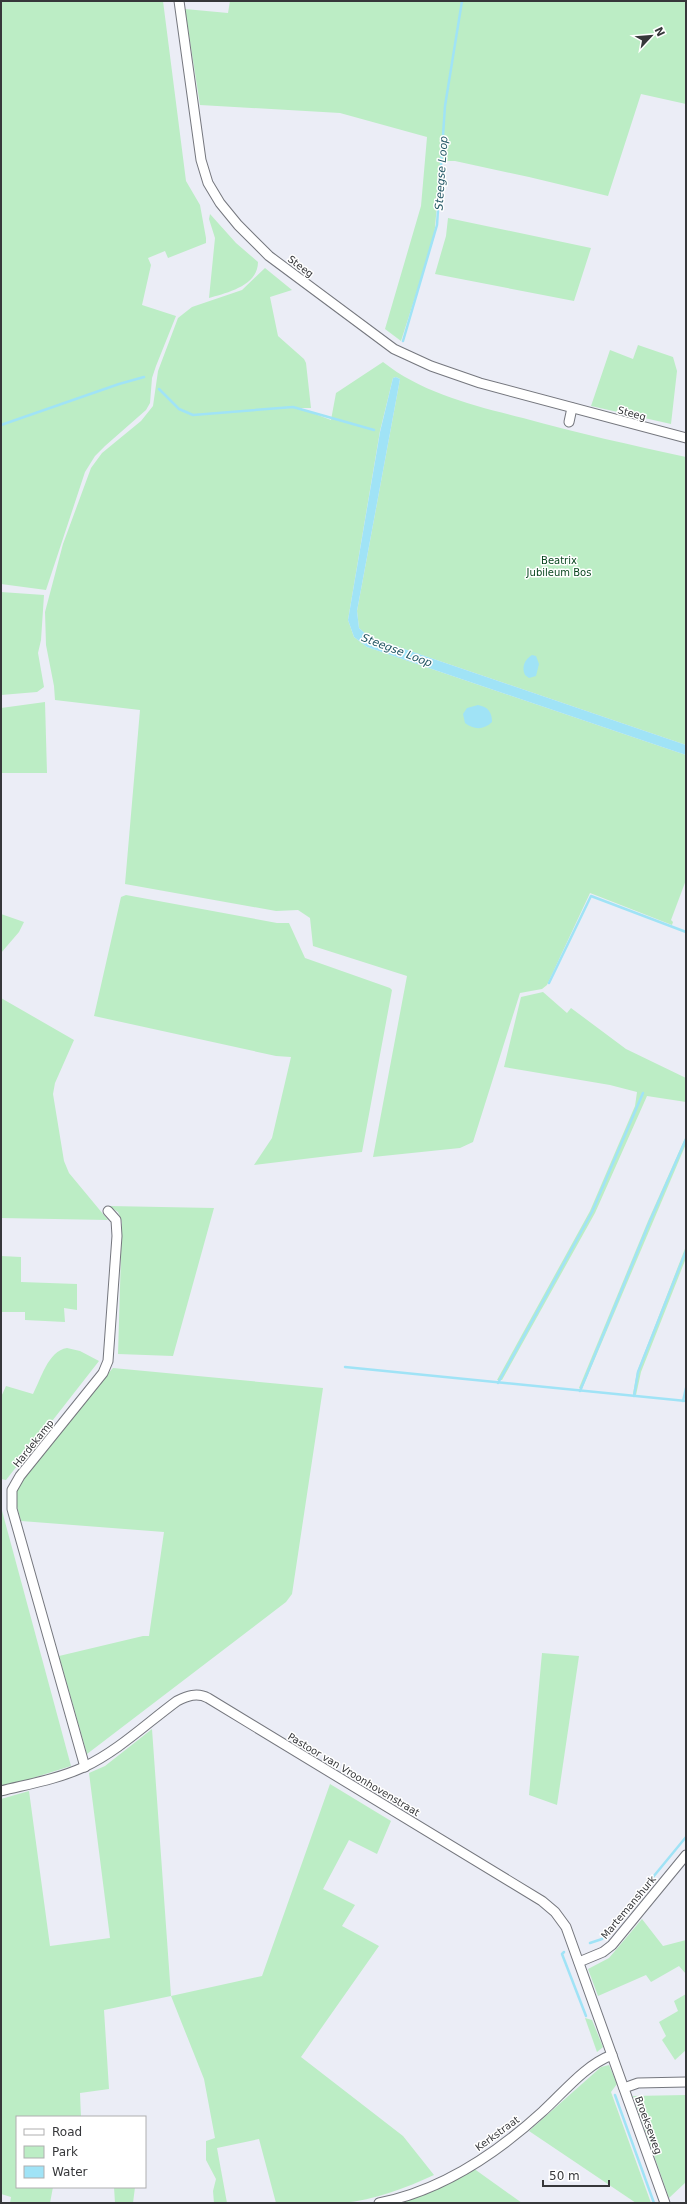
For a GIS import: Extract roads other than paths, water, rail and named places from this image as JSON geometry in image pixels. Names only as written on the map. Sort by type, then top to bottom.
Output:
[{"type":"street","name":"Steeg","points":[[179,1],[200,154],[206,178],[214,194],[227,211],[269,256],[394,349],[431,366],[480,383],[686,438]]},
{"type":"street","points":[[264,264],[269,256]]},
{"type":"street","points":[[569,422],[572,408]]},
{"type":"street","name":"Hardekamp","points":[[85,1767],[12,1509],[11,1497],[20,1476],[103,1373],[108,1361],[117,1236],[116,1220],[108,1211]]},
{"type":"street","name":"Pastoor van Vroonhovenstraat","points":[[1,1791],[68,1774],[85,1767],[105,1756],[177,1700],[189,1696],[204,1696],[547,1905],[563,1921],[612,2055]]},
{"type":"street","name":"Martemanshurk","points":[[579,1962],[603,1952],[612,1945],[686,1855]]},
{"type":"street","name":"Broekseweg","points":[[612,2055],[666,2203]]},
{"type":"street","name":"Kerkstraat","points":[[379,2203],[395,2201],[444,2180],[500,2146],[528,2125],[594,2065],[612,2055]]},
{"type":"street","points":[[624,2088],[638,2083],[686,2082]]},
{"type":"water","points":[[396,377],[400,379],[357,611],[359,628],[369,637],[686,745],[686,755],[367,647],[354,637],[348,620],[380,432],[393,378]]},
{"type":"water","points":[[532,655],[536,656],[539,664],[536,676],[529,678],[525,675],[523,669],[527,659]]},
{"type":"water","points":[[478,705],[489,710],[491,715],[492,722],[486,727],[475,728],[465,723],[463,714],[467,708]]},
{"type":"waterway","name":"Steegse Loop","points":[[403,341],[437,225],[445,106],[462,1]]},
{"type":"waterway","points":[[1,425],[119,384],[144,377]]},
{"type":"waterway","points":[[159,389],[179,409],[193,415],[293,407],[374,430]]},
{"type":"waterway","points":[[549,983],[591,896],[686,932]]},
{"type":"waterway","points":[[498,1383],[592,1212],[643,1093]]},
{"type":"waterway","points":[[580,1391],[650,1221],[686,1139]]},
{"type":"waterway","points":[[634,1396],[638,1372],[686,1251]]},
{"type":"waterway","points":[[345,1367],[686,1401]]},
{"type":"waterway","points":[[683,1401],[686,1388]]},
{"type":"waterway","points":[[590,1943],[602,1939],[686,1837]]},
{"type":"waterway","points":[[564,1952],[562,1954],[586,2016]]},
{"type":"waterway","points":[[615,2095],[654,2203]]},
{"type":"park label","name":"Beatrix Jubileum Bos","points":[[559,566]]}]
